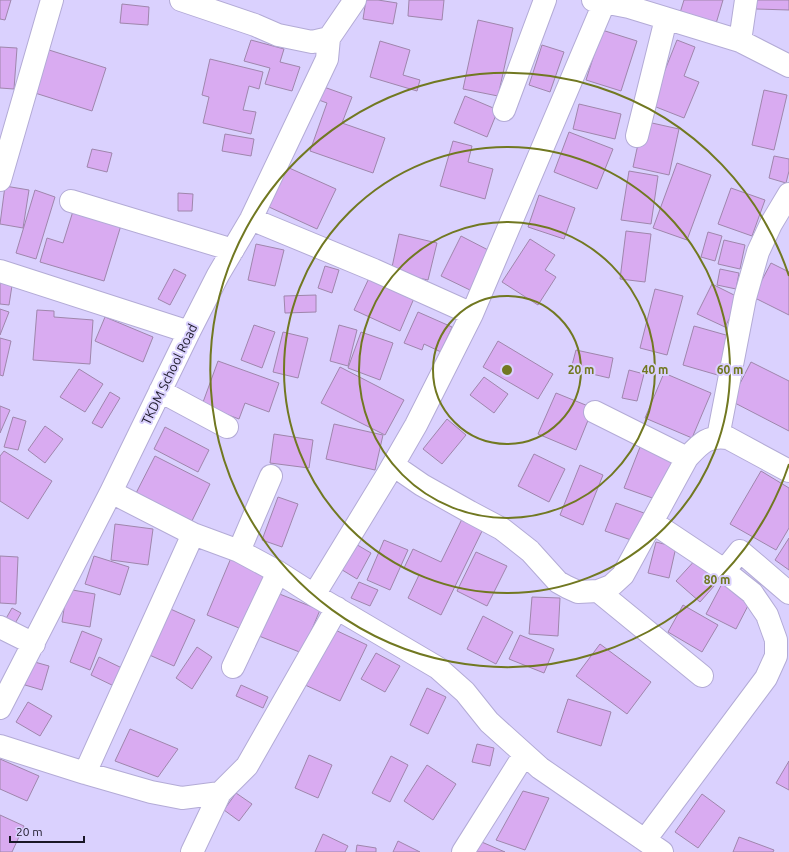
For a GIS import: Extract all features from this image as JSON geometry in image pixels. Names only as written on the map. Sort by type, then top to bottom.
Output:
[{"type":"street","points":[[0,180],[52,0]]},
{"type":"street","points":[[180,0],[256,25],[278,35],[312,42],[329,38],[355,0]]},
{"type":"street","points":[[504,110],[546,0]]},
{"type":"street","points":[[740,41],[746,0]]},
{"type":"street","points":[[314,595],[416,425],[472,314],[599,1],[629,6],[666,19],[740,41],[789,66]]},
{"type":"street","points":[[637,136],[666,19]]},
{"type":"street","name":"TKDM School Road","points":[[0,708],[111,492],[189,332],[251,219],[327,60],[329,38]]},
{"type":"street","points":[[718,437],[745,298],[758,252],[771,224],[789,194]]},
{"type":"street","points":[[71,201],[233,250]]},
{"type":"street","points":[[251,219],[374,270],[472,314]]},
{"type":"street","points":[[0,271],[189,332]]},
{"type":"street","points":[[160,391],[227,427]]},
{"type":"street","points":[[595,412],[687,458]]},
{"type":"street","points":[[393,465],[422,485],[502,529],[530,551],[558,582],[578,592],[598,591],[611,586],[623,575],[687,458],[708,439],[718,437],[728,438],[789,471]]},
{"type":"street","points":[[239,551],[271,476]]},
{"type":"street","points":[[111,492],[193,534],[239,551],[278,572],[314,595],[438,668],[465,692],[489,722],[524,755],[540,768],[654,846],[766,678],[776,656],[776,640],[766,615],[752,593],[724,571],[652,522]]},
{"type":"street","points":[[85,773],[193,534]]},
{"type":"street","points":[[724,571],[740,551],[789,593]]},
{"type":"street","points":[[234,667],[278,572]]},
{"type":"street","points":[[598,591],[702,676]]},
{"type":"street","points":[[192,852],[220,793],[247,766],[337,608]]},
{"type":"street","points":[[0,627],[34,644]]},
{"type":"street","points":[[0,746],[151,792],[182,798],[220,793]]},
{"type":"street","points":[[463,852],[524,755]]},
{"type":"building","points":[[0,0],[11,0],[5,20],[0,19]]},
{"type":"building","points":[[366,0],[397,3],[393,24],[363,19]]},
{"type":"building","points":[[409,0],[444,0],[442,20],[408,16]]},
{"type":"building","points":[[684,0],[723,0],[715,27],[679,16]]},
{"type":"building","points":[[756,0],[789,0],[789,10],[756,9]]},
{"type":"building","points":[[122,4],[149,7],[148,25],[120,23]]},
{"type":"building","points":[[478,20],[513,28],[498,96],[463,89]]},
{"type":"building","points":[[602,30],[637,41],[621,91],[586,80]]},
{"type":"building","points":[[251,40],[284,49],[280,62],[300,67],[292,91],[265,84],[270,68],[244,61]]},
{"type":"building","points":[[677,40],[695,47],[684,76],[699,82],[684,118],[651,105]]},
{"type":"building","points":[[380,41],[410,50],[403,75],[420,80],[417,91],[370,77]]},
{"type":"building","points":[[542,45],[564,52],[550,92],[529,85]]},
{"type":"building","points":[[0,47],[17,48],[14,89],[0,88]]},
{"type":"building","points":[[49,50],[106,68],[92,111],[35,93]]},
{"type":"building","points":[[210,59],[263,72],[259,89],[249,86],[243,110],[256,112],[251,134],[203,123],[209,97],[202,95]]},
{"type":"building","points":[[321,86],[352,97],[342,123],[385,138],[373,173],[310,151],[327,103],[316,99]]},
{"type":"building","points":[[764,90],[787,95],[774,150],[752,145]]},
{"type":"building","points":[[465,96],[498,110],[487,137],[454,123]]},
{"type":"building","points":[[579,104],[621,114],[615,139],[573,129]]},
{"type":"building","points":[[643,121],[679,129],[669,175],[633,167]]},
{"type":"building","points":[[569,132],[613,149],[597,189],[554,172]]},
{"type":"building","points":[[225,134],[254,139],[251,156],[222,151]]},
{"type":"building","points":[[453,141],[472,146],[468,162],[493,169],[485,199],[440,186]]},
{"type":"building","points":[[92,149],[112,153],[107,172],[87,167]]},
{"type":"building","points":[[774,156],[789,159],[789,171],[786,183],[769,178]]},
{"type":"building","points":[[677,163],[711,175],[687,240],[653,228]]},
{"type":"building","points":[[287,167],[336,189],[317,229],[269,207]]},
{"type":"building","points":[[629,171],[658,176],[651,224],[621,220]]},
{"type":"building","points":[[5,186],[29,190],[23,228],[0,224]]},
{"type":"building","points":[[731,188],[765,200],[752,236],[718,224]]},
{"type":"building","points":[[35,190],[55,197],[36,259],[16,253]]},
{"type":"building","points":[[178,193],[193,194],[192,211],[178,211]]},
{"type":"building","points":[[539,195],[575,208],[564,239],[528,227]]},
{"type":"building","points":[[74,208],[122,222],[104,281],[40,262],[47,238],[63,243]]},
{"type":"building","points":[[626,231],[651,234],[645,282],[620,279]]},
{"type":"building","points":[[708,232],[722,236],[715,261],[701,257]]},
{"type":"building","points":[[399,234],[437,243],[428,280],[391,272]]},
{"type":"building","points":[[461,236],[492,252],[472,291],[441,276]]},
{"type":"building","points":[[530,239],[555,255],[545,270],[556,277],[538,305],[502,282]]},
{"type":"building","points":[[724,240],[745,245],[740,269],[718,264]]},
{"type":"building","points":[[256,244],[284,250],[275,286],[248,280]]},
{"type":"building","points":[[771,263],[789,272],[789,315],[753,297]]},
{"type":"building","points":[[325,266],[339,270],[332,293],[318,288]]},
{"type":"building","points":[[174,269],[186,275],[170,305],[158,299]]},
{"type":"building","points":[[720,269],[739,273],[736,289],[717,285]]},
{"type":"building","points":[[370,276],[415,296],[400,331],[354,310]]},
{"type":"building","points":[[0,277],[13,279],[9,305],[0,304]]},
{"type":"building","points":[[712,284],[740,298],[725,327],[697,314]]},
{"type":"building","points":[[655,289],[683,296],[667,355],[640,348]]},
{"type":"building","points":[[316,295],[316,312],[285,313],[284,296]]},
{"type":"building","points":[[0,309],[9,312],[0,335]]},
{"type":"building","points":[[37,310],[54,311],[54,317],[93,320],[90,364],[33,360]]},
{"type":"building","points":[[418,312],[452,327],[441,352],[424,344],[422,350],[404,343]]},
{"type":"building","points":[[105,317],[153,337],[143,362],[95,341]]},
{"type":"building","points":[[254,325],[275,332],[262,368],[241,360]]},
{"type":"building","points":[[339,325],[357,330],[348,366],[330,361]]},
{"type":"building","points":[[694,326],[733,337],[721,376],[683,365]]},
{"type":"building","points":[[283,332],[308,338],[298,378],[273,372]]},
{"type":"building","points":[[361,332],[393,343],[380,380],[348,368]]},
{"type":"building","points":[[0,338],[11,341],[3,376],[0,375]]},
{"type":"building","points":[[498,341],[553,374],[538,399],[483,367]]},
{"type":"building","points":[[576,350],[613,358],[609,378],[571,369]]},
{"type":"building","points":[[218,361],[279,383],[269,412],[245,403],[239,419],[202,405]]},
{"type":"building","points":[[751,362],[789,381],[789,431],[731,401]]},
{"type":"building","points":[[340,367],[404,400],[385,435],[321,403]]},
{"type":"building","points":[[79,369],[103,384],[85,412],[60,397]]},
{"type":"building","points":[[629,370],[644,374],[637,401],[622,398]]},
{"type":"building","points":[[664,373],[711,393],[692,438],[645,418]]},
{"type":"building","points":[[484,377],[508,394],[494,413],[470,395]]},
{"type":"building","points":[[110,392],[120,398],[102,428],[92,423]]},
{"type":"building","points":[[556,393],[593,408],[576,450],[538,434]]},
{"type":"building","points":[[0,406],[10,410],[0,433]]},
{"type":"building","points":[[13,417],[26,421],[18,450],[4,447]]},
{"type":"building","points":[[447,419],[466,435],[442,464],[423,449]]},
{"type":"building","points":[[334,424],[383,435],[375,470],[326,459]]},
{"type":"building","points":[[45,426],[63,439],[45,463],[28,450]]},
{"type":"building","points":[[165,427],[209,450],[198,472],[154,449]]},
{"type":"building","points":[[274,434],[313,440],[309,468],[270,463]]},
{"type":"building","points":[[642,442],[675,454],[658,500],[624,488]]},
{"type":"building","points":[[4,451],[52,481],[28,519],[0,501],[0,456]]},
{"type":"building","points":[[534,454],[565,469],[549,502],[518,486]]},
{"type":"building","points":[[155,456],[210,484],[189,527],[133,499]]},
{"type":"building","points":[[580,465],[603,475],[583,525],[560,515]]},
{"type":"building","points":[[761,471],[789,488],[789,528],[776,550],[730,524]]},
{"type":"building","points":[[278,497],[298,504],[282,547],[262,540]]},
{"type":"building","points":[[616,503],[644,513],[634,541],[605,531]]},
{"type":"building","points":[[463,517],[484,527],[441,615],[408,598],[419,575],[404,568],[413,549],[441,562]]},
{"type":"building","points":[[115,524],[153,529],[148,565],[111,560]]},
{"type":"building","points":[[789,538],[789,570],[775,560]]},
{"type":"building","points":[[384,540],[408,550],[390,590],[367,580]]},
{"type":"building","points":[[656,542],[676,547],[669,578],[648,573]]},
{"type":"building","points":[[354,543],[371,553],[357,579],[339,568]]},
{"type":"building","points":[[476,552],[507,566],[487,606],[457,591]]},
{"type":"building","points":[[0,556],[18,557],[16,604],[0,603]]},
{"type":"building","points":[[94,556],[129,567],[120,595],[85,584]]},
{"type":"building","points":[[698,557],[722,577],[700,602],[676,581]]},
{"type":"building","points":[[231,558],[268,573],[244,630],[207,615]]},
{"type":"building","points":[[724,580],[753,596],[736,629],[706,614]]},
{"type":"building","points":[[359,582],[378,590],[370,606],[351,598]]},
{"type":"building","points":[[67,589],[95,594],[90,627],[62,622]]},
{"type":"building","points":[[277,593],[320,610],[302,653],[259,636]]},
{"type":"building","points":[[532,597],[560,598],[558,636],[529,634]]},
{"type":"building","points":[[683,605],[718,625],[702,652],[668,632]]},
{"type":"building","points":[[166,607],[195,620],[174,666],[145,653]]},
{"type":"building","points":[[12,608],[21,613],[13,627],[4,622]]},
{"type":"building","points":[[483,616],[513,632],[496,664],[467,649]]},
{"type":"building","points":[[331,628],[367,645],[340,701],[303,684]]},
{"type":"building","points":[[82,631],[102,639],[90,670],[70,662]]},
{"type":"building","points":[[520,635],[554,649],[544,673],[509,659]]},
{"type":"building","points":[[600,644],[651,682],[627,714],[576,676]]},
{"type":"building","points":[[197,647],[212,657],[192,689],[176,678]]},
{"type":"building","points":[[376,653],[400,666],[385,692],[361,679]]},
{"type":"building","points":[[99,657],[124,669],[116,687],[91,675]]},
{"type":"building","points":[[31,661],[49,666],[42,690],[25,685]]},
{"type":"building","points":[[241,685],[268,697],[263,708],[236,696]]},
{"type":"building","points":[[427,688],[446,697],[428,734],[410,725]]},
{"type":"building","points":[[568,699],[611,712],[601,746],[557,732]]},
{"type":"building","points":[[28,702],[52,716],[40,736],[16,722]]},
{"type":"building","points":[[130,729],[178,749],[158,777],[115,761]]},
{"type":"building","points":[[477,744],[494,748],[490,766],[472,762]]},
{"type":"building","points":[[309,755],[332,765],[318,798],[295,788]]},
{"type":"building","points":[[391,756],[408,765],[390,802],[372,793]]},
{"type":"building","points":[[0,759],[39,776],[27,801],[0,789]]},
{"type":"building","points":[[789,761],[789,790],[776,783]]},
{"type":"building","points":[[427,765],[456,784],[433,820],[404,801]]},
{"type":"building","points":[[523,791],[549,798],[525,850],[496,840]]},
{"type":"building","points":[[236,793],[252,804],[239,821],[224,810]]},
{"type":"building","points":[[702,794],[725,811],[698,848],[675,832]]},
{"type":"building","points":[[0,815],[24,826],[12,852],[0,852]]},
{"type":"building","points":[[323,834],[348,846],[345,852],[315,852]]},
{"type":"building","points":[[739,837],[774,850],[773,852],[733,852]]},
{"type":"building","points":[[477,840],[505,852],[471,852]]},
{"type":"building","points":[[398,841],[420,852],[393,852]]},
{"type":"building","points":[[357,845],[376,848],[376,852],[356,852]]}]
